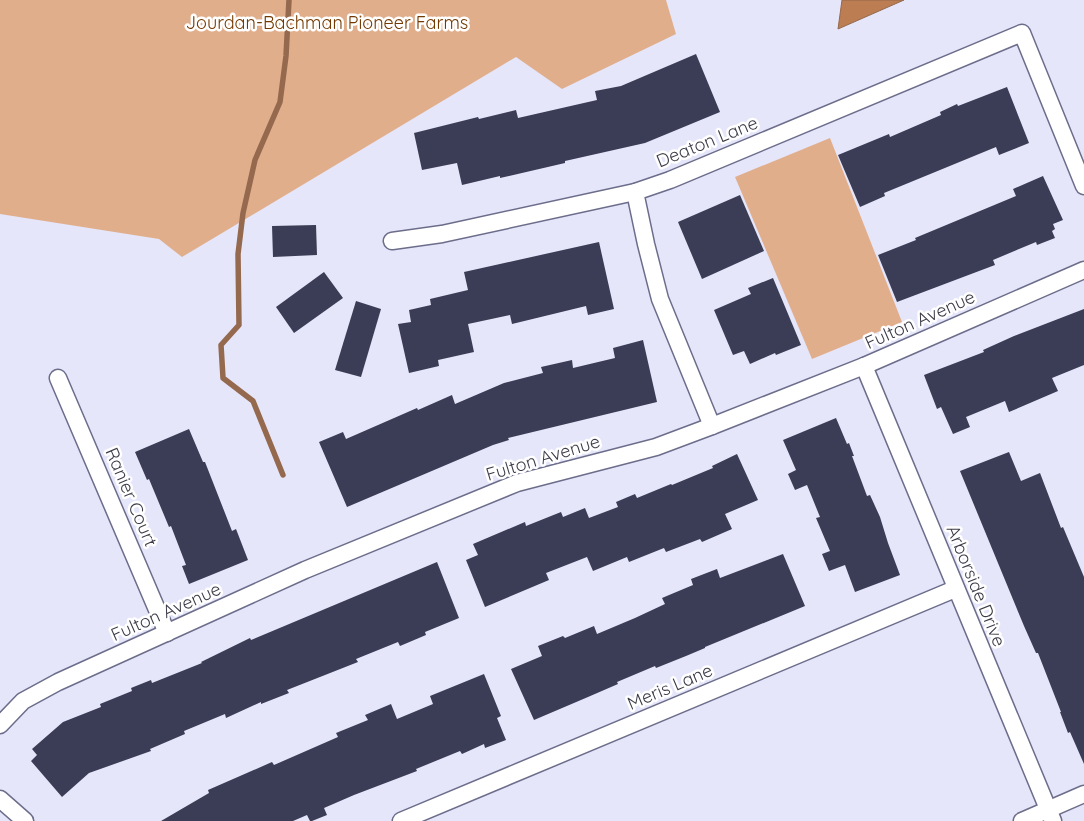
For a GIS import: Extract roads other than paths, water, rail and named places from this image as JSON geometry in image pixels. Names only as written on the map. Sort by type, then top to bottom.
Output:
[{"type":"street","name":"Deaton Lane","points":[[392,241],[442,234],[635,192],[670,180],[1022,33],[1084,186]]},
{"type":"street","points":[[635,192],[660,299],[712,426]]},
{"type":"street","name":"Fulton Avenue","points":[[0,725],[23,701],[58,682],[305,570],[517,483],[656,447],[712,426],[864,366],[1084,270]]},
{"type":"street","name":"Arborside Drive","points":[[864,366],[1050,816]]},
{"type":"street","name":"Ranier Court","points":[[58,378],[167,633]]},
{"type":"street","name":"Meris Lane","points":[[401,821],[955,589]]},
{"type":"street","points":[[1022,821],[1050,816],[1084,794]]},
{"type":"street","points":[[0,799],[25,821]]},
{"type":"waterway","points":[[283,475],[253,401],[223,378],[221,345],[239,325],[238,254],[243,213],[255,160],[280,102],[286,56],[289,0]]},
{"type":"park label","name":"Jourdan-Bachman Pioneer Farms","points":[[327,23]]}]
